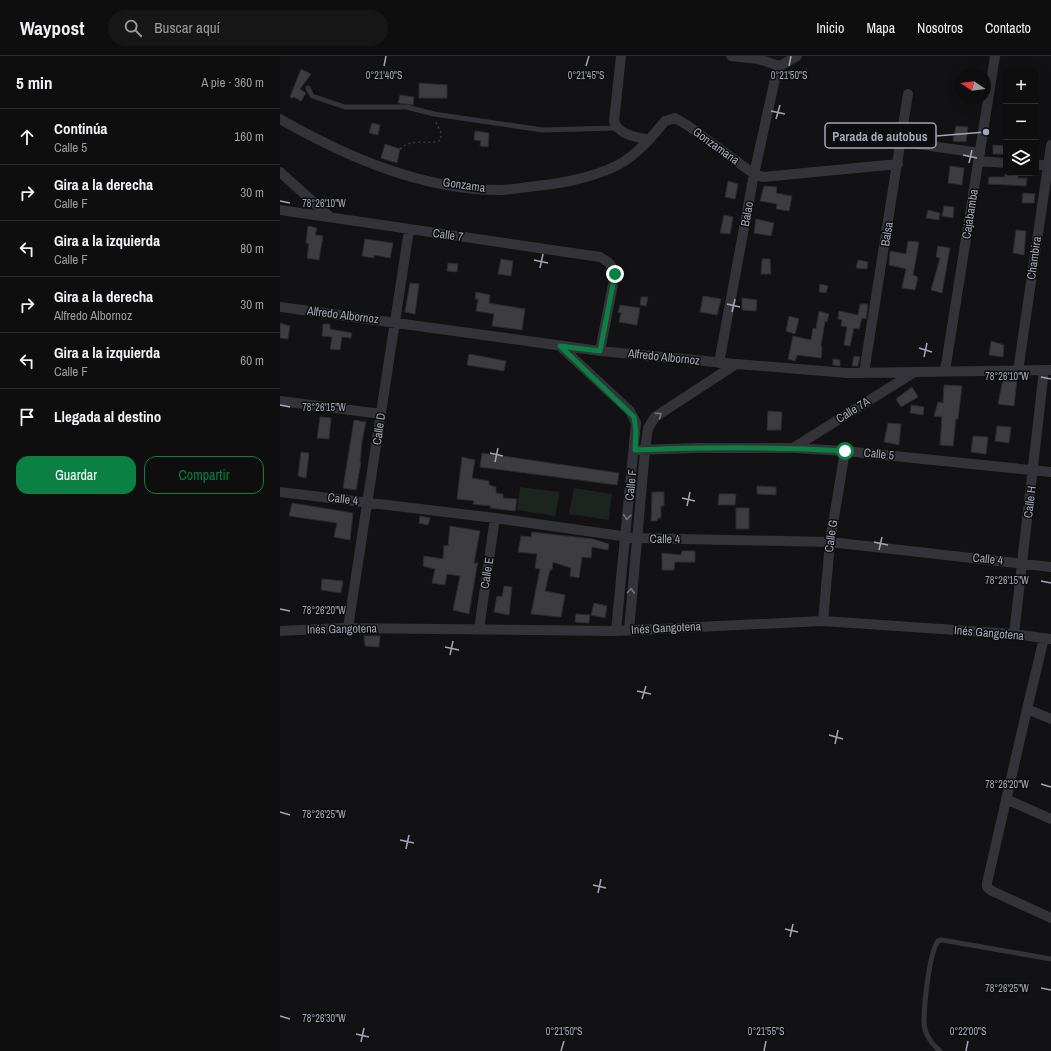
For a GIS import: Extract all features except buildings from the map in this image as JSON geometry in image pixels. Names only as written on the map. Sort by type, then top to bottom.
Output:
[{"type":"street","points":[[621,56],[614,115],[617,128],[649,140]]},
{"type":"street","points":[[731,56],[758,60],[780,66],[797,56]]},
{"type":"street","name":"Cajabamba","points":[[945,371],[996,56]]},
{"type":"street","name":"Balao","points":[[719,363],[754,174],[775,79],[780,66]]},
{"type":"street","name":"Balsa","points":[[864,373],[902,142],[908,94]]},
{"type":"street","name":"Gonzamana","points":[[649,140],[665,121],[675,118],[687,124],[754,174],[769,177],[898,164]]},
{"type":"street","name":"Gonzama","points":[[280,119],[345,153],[388,170],[444,183],[501,190],[560,183],[590,175],[625,161],[649,140]]},
{"type":"street","points":[[902,142],[1003,162]]},
{"type":"street","name":"Chambira","points":[[1018,371],[1051,145]]},
{"type":"street","points":[[1039,165],[1048,165]]},
{"type":"street","points":[[280,172],[330,217]]},
{"type":"street","name":"Calle 7","points":[[280,210],[409,230],[592,255],[608,261],[613,267],[614,282],[600,351]]},
{"type":"street","name":"Calle D","points":[[348,628],[409,230]]},
{"type":"street","name":"Alfredo Albornoz","points":[[280,307],[560,346],[719,363],[864,373],[1047,370]]},
{"type":"street","name":"Calle F","points":[[560,346],[634,417],[640,450],[636,538],[628,630]]},
{"type":"street","name":"Calle F","points":[[616,631],[625,537],[640,450],[648,428],[655,417],[736,364]]},
{"type":"street","name":"Calle H","points":[[1014,634],[1047,370]]},
{"type":"street","name":"Calle 7A","points":[[792,448],[913,372]]},
{"type":"street","points":[[280,401],[381,414]]},
{"type":"street","name":"Calle 5","points":[[640,450],[792,448],[845,451],[1034,469],[1051,472]]},
{"type":"street","name":"Calle G","points":[[823,621],[830,542],[845,451]]},
{"type":"street","name":"Calle 4","points":[[280,492],[495,518],[625,537],[830,542],[1051,567]]},
{"type":"street","name":"Calle E","points":[[479,628],[495,518]]},
{"type":"street","name":"Inés Gangotena","points":[[280,631],[348,628],[479,628],[553,631],[616,631],[823,621],[1014,634],[1048,639]]},
{"type":"street","points":[[1048,639],[1027,709],[987,887],[1051,918]]},
{"type":"street","points":[[1027,709],[1051,719]]},
{"type":"street","points":[[1006,799],[1051,819]]},
{"type":"lane","points":[[308,88],[312,96],[345,107],[406,107],[434,114],[543,130],[617,128]]},
{"type":"lane","points":[[940,1051],[932,1044],[924,1022],[931,954],[938,941],[942,940],[1051,959]]},
{"type":"path","points":[[400,149],[404,145],[411,143],[435,142],[441,140],[441,133],[434,114]]},
{"type":"shaded area","points":[[520,487],[560,492],[555,516],[517,510]]},
{"type":"shaded area","points":[[574,488],[612,494],[609,520],[569,514]]},
{"type":"place","name":"Parada de autobus","points":[[986,132]]},
{"type":"route","points":[[615,274],[612,298],[600,351],[560,346],[630,411],[636,423],[635,450],[697,448],[792,448],[845,451]]}]
